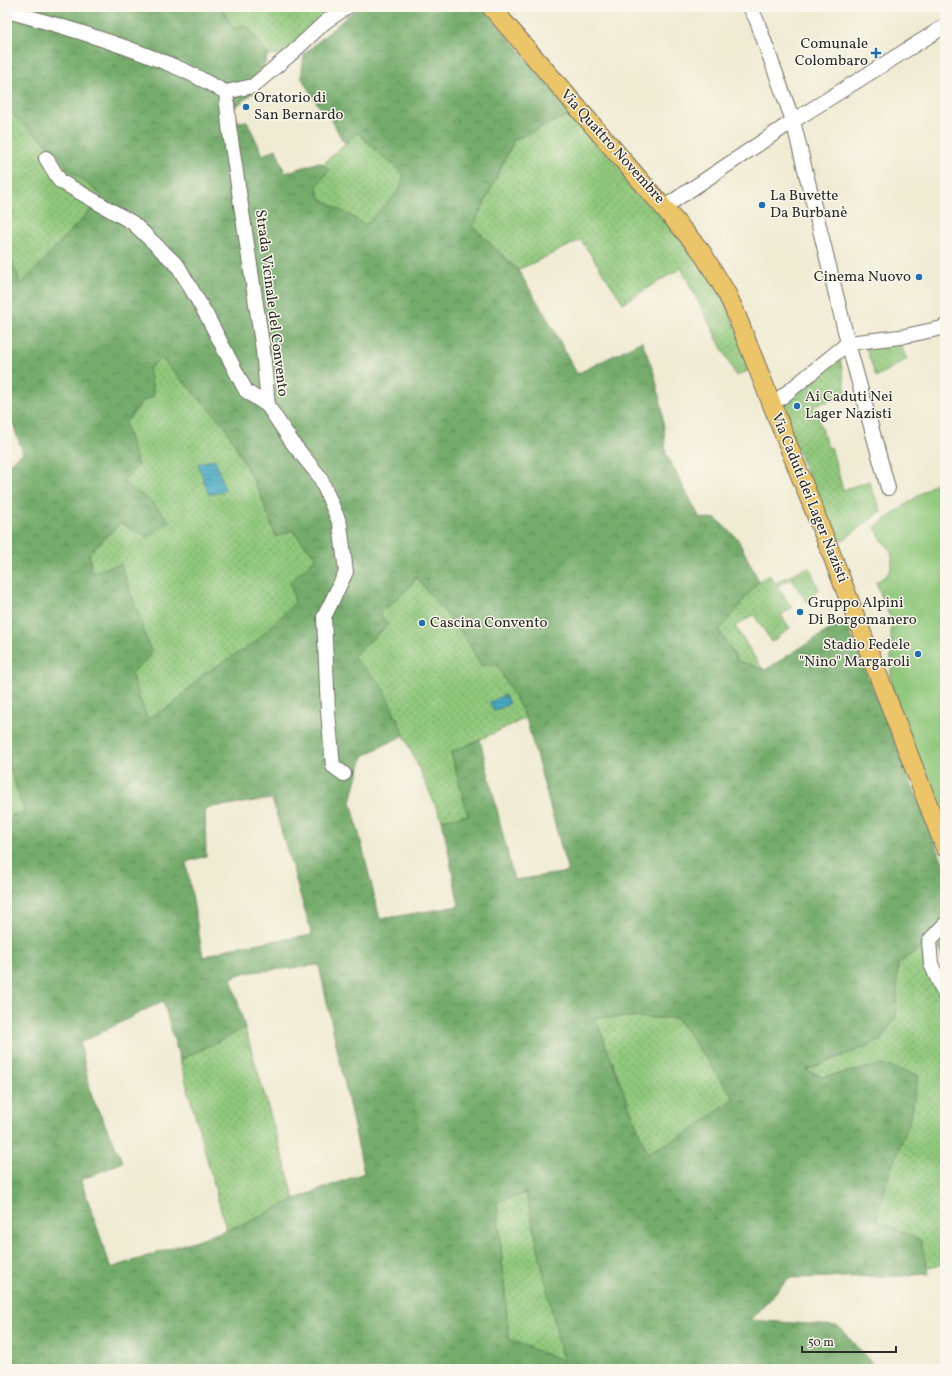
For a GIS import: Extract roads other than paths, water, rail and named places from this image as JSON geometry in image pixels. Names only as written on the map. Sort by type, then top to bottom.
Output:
[{"type":"main road","name":"Via Quattro Novembre","points":[[491,7],[663,208]]},
{"type":"main road","name":"Via Caduti dei Lager Nazisti","points":[[663,208],[701,251],[726,292],[831,553],[945,848]]},
{"type":"street","points":[[7,11],[116,44],[184,70],[226,92],[253,86],[291,54],[325,22],[347,7]]},
{"type":"street","points":[[750,7],[757,21],[793,121],[848,343],[888,488]]},
{"type":"street","name":"Via Quattro Novembre","points":[[663,208],[793,121],[945,26]]},
{"type":"street","name":"Strada Vicinale del Convento","points":[[226,92],[263,350],[268,406],[294,445],[320,477],[340,524],[346,572],[324,617],[328,712],[333,766],[344,774]]},
{"type":"street","points":[[46,158],[60,181],[133,223],[178,266],[207,316],[246,391],[268,406]]},
{"type":"street","points":[[772,405],[848,343],[900,337],[942,328],[945,326]]},
{"type":"street","points":[[945,924],[928,941],[931,964],[945,995]]},
{"type":"water","points":[[215,459],[225,490],[209,495],[198,464]]},
{"type":"water","points":[[505,695],[509,704],[494,711],[490,702]]},
{"type":"place","name":"Comunale Colombaro","points":[[876,53]]},
{"type":"place","name":"Oratorio di San Bernardo","points":[[246,107]]},
{"type":"place","name":"La Buvette Da Burbanè","points":[[762,205]]},
{"type":"place","name":"Cinema Nuovo","points":[[919,277]]},
{"type":"place","name":"Ai Caduti Nei Lager Nazisti","points":[[797,406]]},
{"type":"place","name":"Gruppo Alpini Di Borgomanero","points":[[800,612]]},
{"type":"place","name":"Cascina Convento","points":[[422,623]]},
{"type":"place","name":"Stadio Fedele \"Nino\" Margaroli","points":[[918,654]]}]
